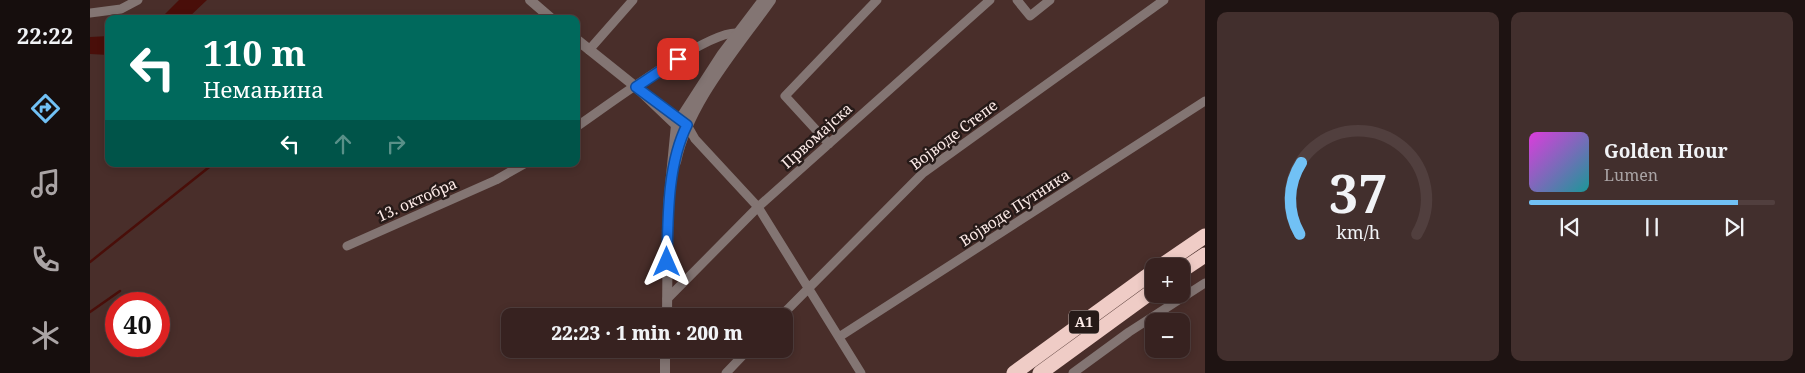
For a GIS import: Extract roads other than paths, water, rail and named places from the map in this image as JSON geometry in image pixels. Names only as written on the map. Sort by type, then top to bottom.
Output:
[{"type":"highway","points":[[1173,258],[1205,236]]},
{"type":"highway","points":[[1190,265],[1205,255]]},
{"type":"highway","name":"A1","points":[[1014,373],[1145,278]]},
{"type":"highway","name":"A1","points":[[1040,373],[1145,297]]},
{"type":"street","points":[[90,13],[121,9],[138,0]]},
{"type":"street","points":[[530,0],[547,15]]},
{"type":"street","points":[[589,50],[633,0]]},
{"type":"street","points":[[667,308],[668,206],[682,125],[737,33],[763,0]]},
{"type":"street","points":[[682,125],[771,0]]},
{"type":"street","points":[[829,144],[785,96],[877,0]]},
{"type":"street","name":"Првомајска","points":[[667,299],[758,206],[990,0]]},
{"type":"street","points":[[1017,0],[1030,16],[1050,0]]},
{"type":"street","name":"Војводе Степе","points":[[789,308],[923,173],[1164,0]]},
{"type":"street","points":[[580,125],[636,87],[715,38],[732,32],[737,33]]},
{"type":"street","points":[[580,42],[682,125],[758,206],[861,373]]},
{"type":"street","name":"Војводе Путника","points":[[840,337],[1205,101]]},
{"type":"street","name":"13. октобра","points":[[347,246],[496,180],[519,167]]},
{"type":"street","points":[[1073,373],[1129,332],[1205,283]]},
{"type":"street","points":[[665,373],[666,358]]},
{"type":"street","points":[[726,373],[740,358]]},
{"type":"waterway","points":[[90,262],[209,167]]},
{"type":"waterway","points":[[90,312],[120,291]]}]
